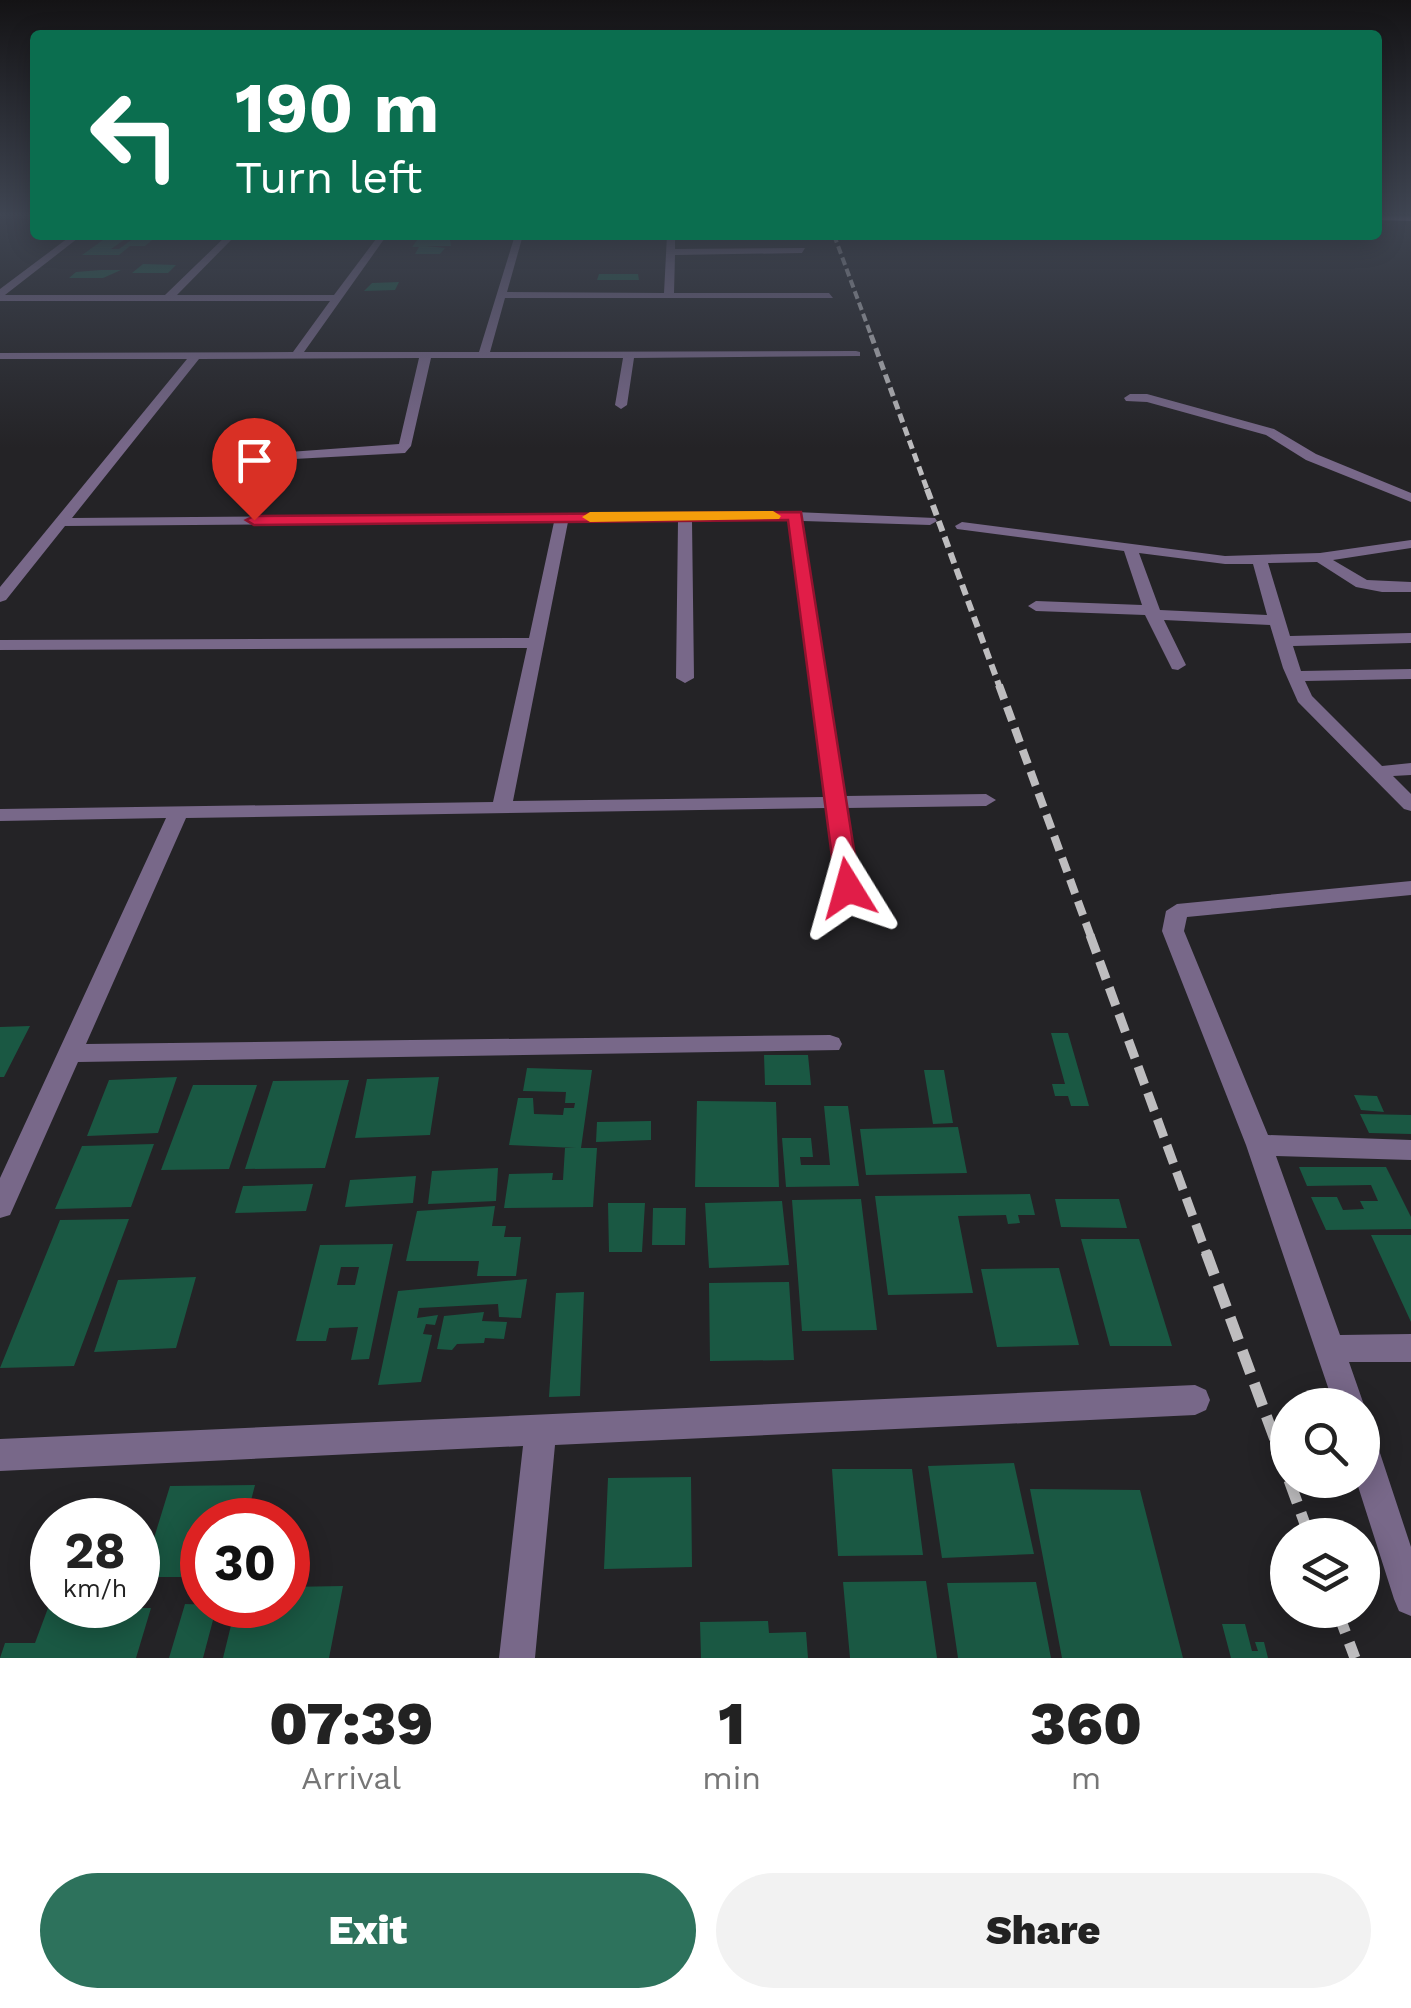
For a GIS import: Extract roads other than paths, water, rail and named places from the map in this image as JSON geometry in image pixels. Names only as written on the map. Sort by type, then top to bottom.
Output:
[{"type":"street","points":[[168,298],[173,293]]},
{"type":"street","points":[[296,354],[339,293]]},
{"type":"street","points":[[484,354],[504,295],[829,296]]},
{"type":"street","points":[[0,296],[335,298]]},
{"type":"street","points":[[294,456],[400,450],[405,446],[426,354]]},
{"type":"street","points":[[621,405],[628,354]]},
{"type":"street","points":[[0,356],[856,354]]},
{"type":"street","points":[[0,597],[6,581],[61,522],[196,355]]},
{"type":"street","points":[[1130,398],[1147,398],[1270,432],[1310,457],[1411,498]]},
{"type":"street","points":[[61,522],[685,516],[930,522]]},
{"type":"street","points":[[685,516],[685,678]]},
{"type":"street","points":[[795,516],[848,888]]},
{"type":"street","points":[[502,807],[562,518]]},
{"type":"street","points":[[962,526],[1224,560],[1320,556],[1411,544]]},
{"type":"street","points":[[1130,548],[1153,612],[1178,665]]},
{"type":"street","points":[[1320,556],[1358,585],[1381,589],[1411,587]]},
{"type":"street","points":[[1259,559],[1304,698],[1411,804]]},
{"type":"street","points":[[1036,606],[1277,620]]},
{"type":"street","points":[[1283,641],[1411,638]]},
{"type":"street","points":[[0,646],[536,644]]},
{"type":"street","points":[[1295,676],[1411,674]]},
{"type":"street","points":[[1375,772],[1411,769]]},
{"type":"street","points":[[0,815],[986,800]]},
{"type":"street","points":[[0,1207],[179,812]]},
{"type":"street","points":[[1344,1388],[1259,1145],[1173,930],[1177,911],[1411,888]]},
{"type":"street","points":[[70,1052],[830,1044]]},
{"type":"street","points":[[1259,1145],[1411,1150]]},
{"type":"street","points":[[1331,1349],[1411,1348]]},
{"type":"street","points":[[0,1455],[1196,1400]]},
{"type":"street","points":[[517,1658],[540,1432]]},
{"type":"street","points":[[1378,1498],[1411,1599]]},
{"type":"railway","points":[[856,293],[872,338]]},
{"type":"railway","points":[[871,335],[928,492]]},
{"type":"railway","points":[[927,489],[1000,688]]},
{"type":"railway","points":[[999,685],[1091,937]]},
{"type":"railway","points":[[1090,935],[1207,1255]]},
{"type":"railway","points":[[1206,1252],[1270,1426]]},
{"type":"railway","points":[[1296,1498],[1303,1518]]},
{"type":"railway","points":[[1344,1628],[1355,1658]]}]
